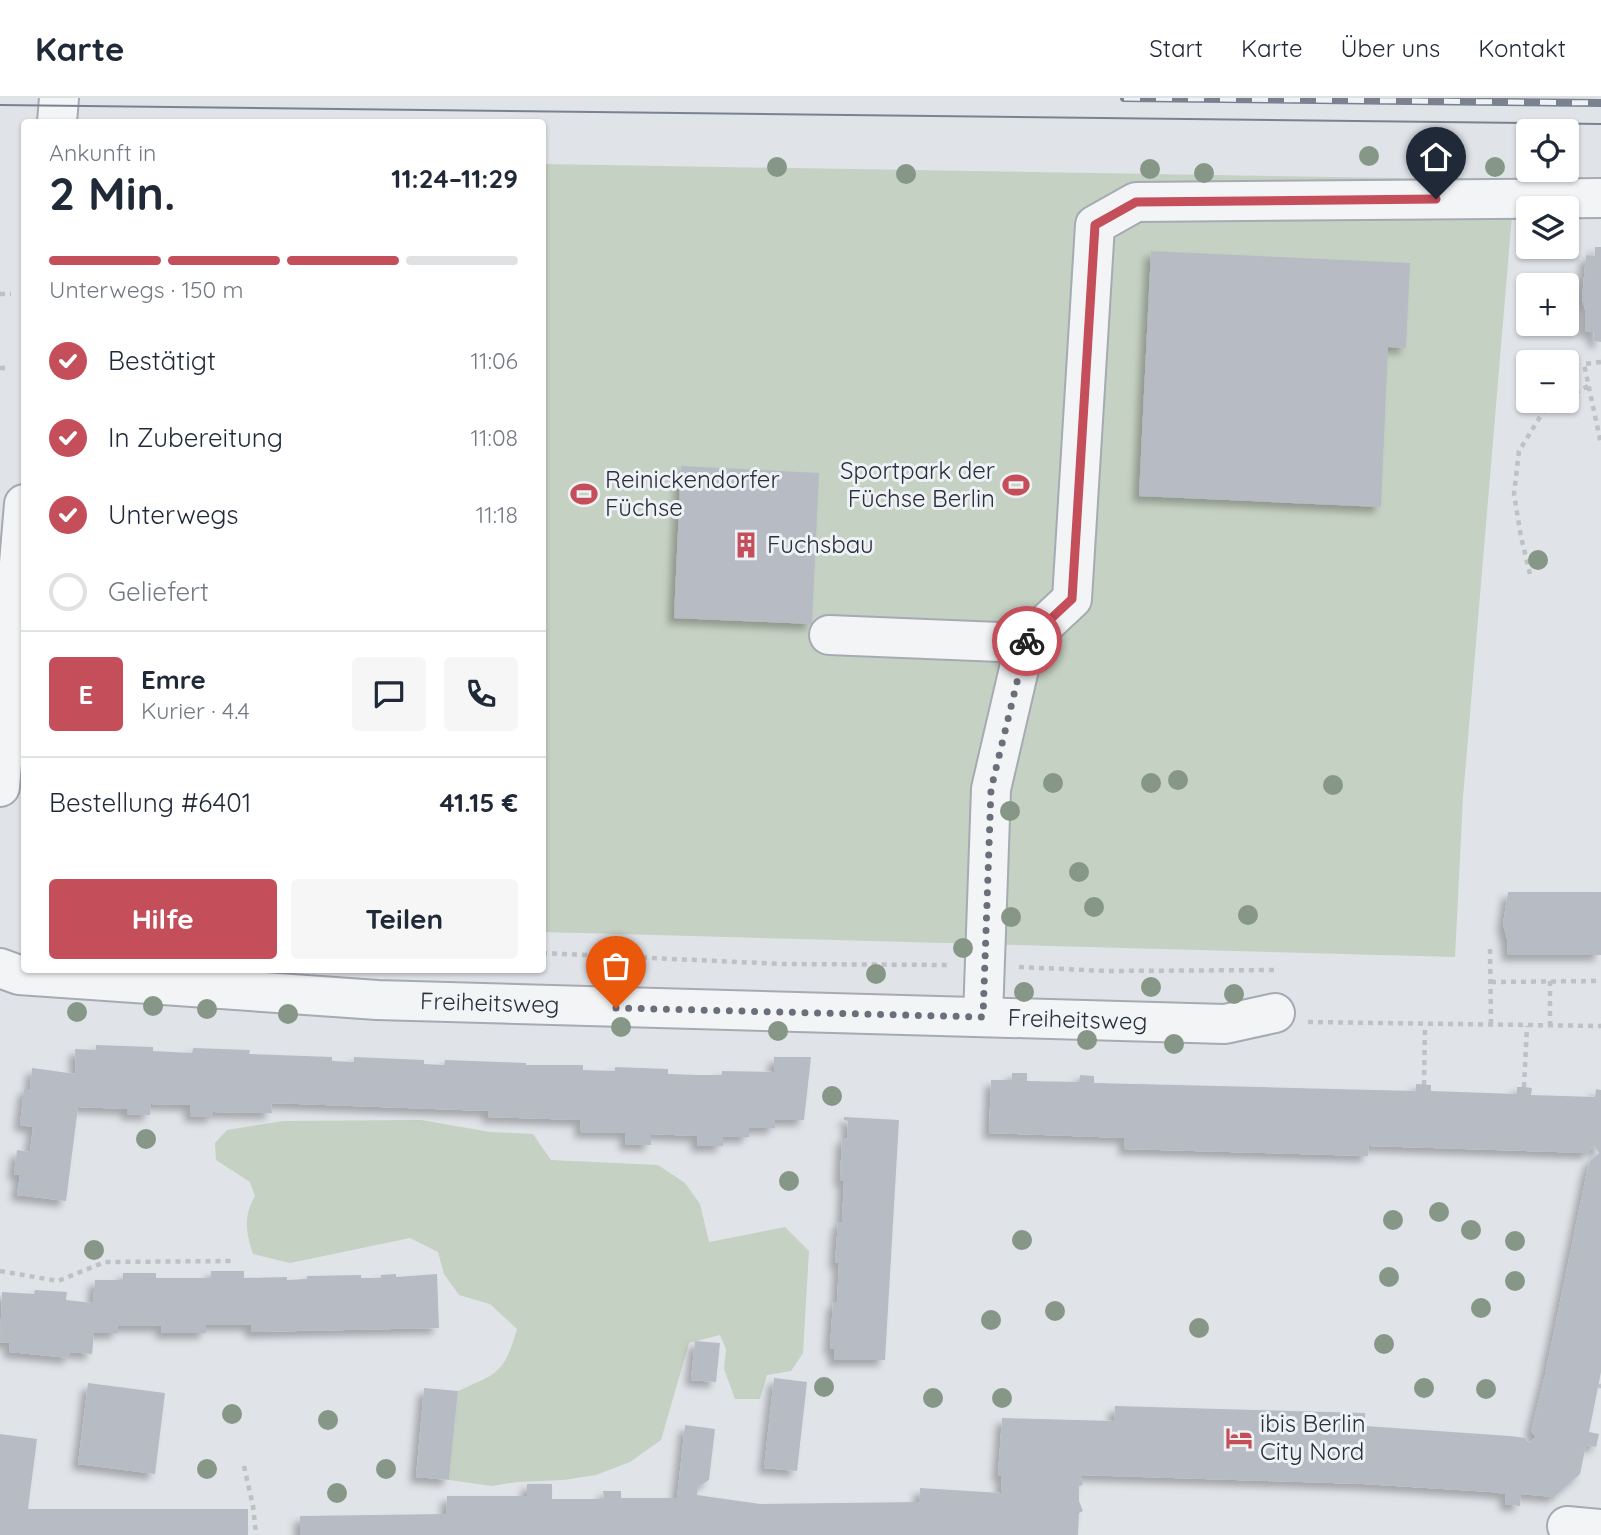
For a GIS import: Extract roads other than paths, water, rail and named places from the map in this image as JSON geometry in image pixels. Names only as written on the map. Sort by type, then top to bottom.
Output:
[{"type":"street","points":[[57,119],[59,98]]},
{"type":"street","points":[[983,1017],[991,789],[1025,643],[1072,599],[1095,225],[1136,202],[1601,198]]},
{"type":"street","points":[[0,787],[21,539]]},
{"type":"street","points":[[829,635],[1025,643]]},
{"type":"street","name":"Freiheitsweg","points":[[0,968],[19,975],[377,1000],[1225,1024],[1275,1013]]},
{"type":"tram line","points":[[0,105],[1601,124]]},
{"type":"railway","points":[[1124,98],[1601,103]]},
{"type":"place","name":"Sportpark der Füchse Berlin","points":[[1016,485]]},
{"type":"place","name":"Reinickendorfer Füchse","points":[[584,494]]},
{"type":"place","name":"Fuchsbau","points":[[746,545]]},
{"type":"place","name":"ibis Berlin City Nord","points":[[1239,1438]]}]
